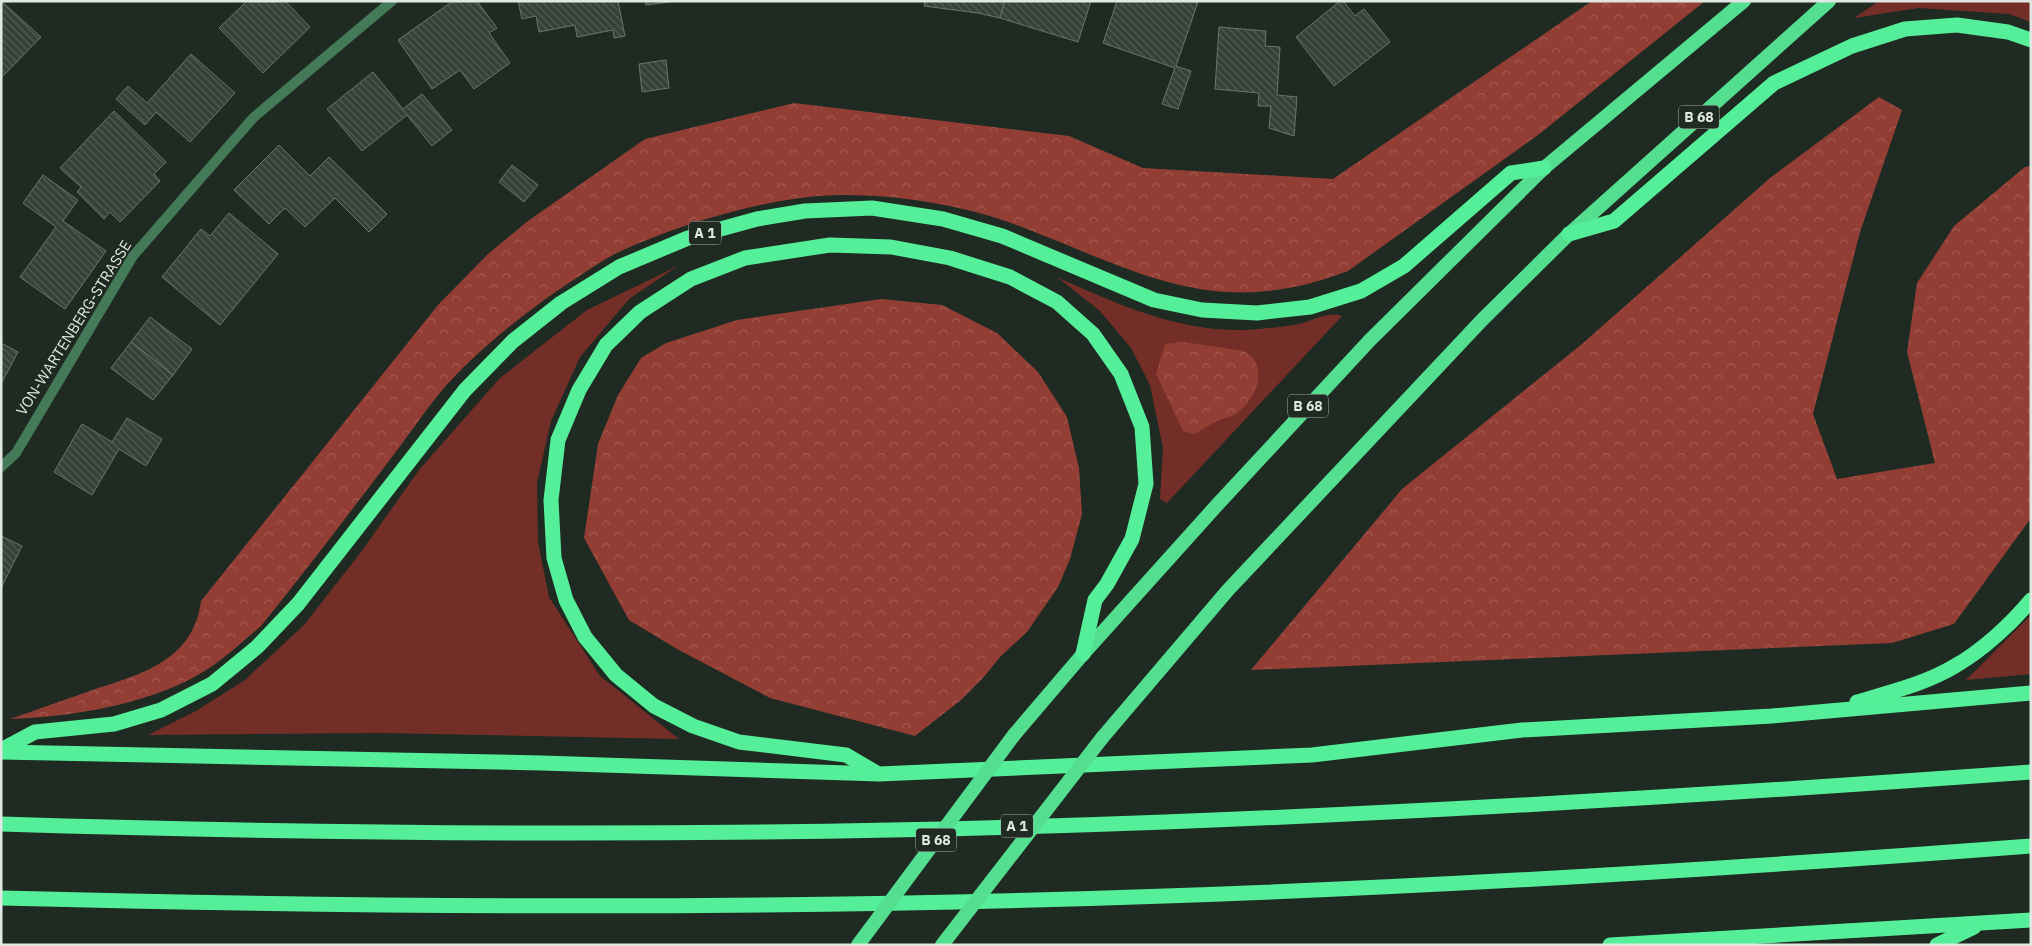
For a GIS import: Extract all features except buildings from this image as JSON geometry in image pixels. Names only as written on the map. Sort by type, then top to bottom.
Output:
[{"type":"highway","name":"B 68","points":[[858,945],[1014,735],[1083,654],[1217,504],[1370,340],[1544,168],[1744,1]]},
{"type":"highway","name":"B 68","points":[[942,945],[1102,738],[1228,590],[1482,320],[1569,234],[1829,1]]},
{"type":"highway","points":[[1569,234],[1614,221],[1774,84],[1852,46],[1905,28],[1957,25],[2008,32],[2031,40]]},
{"type":"highway","name":"A 1","points":[[1,751],[35,732],[114,724],[161,710],[212,684],[257,648],[298,604],[465,390],[513,341],[561,303],[619,267],[688,238],[757,219],[805,211],[872,208],[943,219],[1002,236],[1154,300],[1202,310],[1257,313],[1310,307],[1361,291],[1404,266],[1511,173],[1544,168]]},
{"type":"highway","points":[[879,774],[846,755],[740,742],[693,726],[654,706],[610,668],[585,637],[566,600],[554,558],[551,500],[558,440],[579,390],[606,345],[640,312],[691,279],[745,258],[830,245],[891,247],[950,258],[1010,277],[1057,302],[1092,334],[1121,374],[1142,427],[1146,484],[1132,539],[1107,584],[1095,600],[1083,654]]},
{"type":"highway","points":[[1829,711],[1910,686],[1955,666],[1995,636],[2031,600]]},
{"type":"highway","points":[[1,751],[879,774],[1312,755],[1522,730],[1829,711],[2031,693]]},
{"type":"highway","name":"A 1","points":[[1,824],[325,832],[604,834],[904,830],[1160,823],[1433,811],[1780,791],[2031,772]]},
{"type":"highway","points":[[1,898],[315,905],[598,906],[1161,896],[1441,885],[1790,864],[2031,846]]},
{"type":"highway","points":[[1610,945],[1978,925],[2031,920]]},
{"type":"highway","points":[[1937,945],[1978,925]]},
{"type":"street","name":"VON-WARTENBERG-STRASSE","points":[[1,467],[16,452],[133,256],[253,118],[392,1]]},
{"type":"shaded area","points":[[1879,1],[2031,1],[2031,22],[2009,14],[1919,8],[1854,18]]},
{"type":"shaded area","points":[[678,266],[629,299],[580,357],[551,421],[537,483],[538,542],[549,597],[600,676],[679,739],[381,733],[148,735],[196,711],[245,680],[304,625],[361,552],[419,470],[500,378],[587,310]]},
{"type":"shaded area","points":[[1057,277],[1125,306],[1172,321],[1196,326],[1252,330],[1305,323],[1331,315],[1342,316],[1167,503],[1160,499],[1163,448],[1150,385],[1131,348],[1100,311]]},
{"type":"shaded area","points":[[2031,615],[2031,674],[1966,680]]},
{"type":"green space","points":[[1592,1],[1705,1],[1538,135],[1348,271],[1301,285],[1259,292],[1219,291],[1181,285],[1144,275],[1022,227],[972,211],[916,200],[861,195],[808,197],[760,205],[710,218],[638,243],[605,260],[532,309],[500,334],[454,377],[261,626],[223,658],[198,675],[155,694],[131,702],[57,716],[10,719],[145,671],[176,652],[196,622],[201,601],[438,305],[488,254],[528,221],[645,139],[794,103],[1069,136],[1143,168],[1333,179]]},
{"type":"green space","points":[[1879,97],[1902,110],[1860,232],[1813,414],[1837,479],[1935,463],[1907,352],[1917,283],[1954,226],[2025,167],[2031,166],[2031,518],[1954,624],[1892,643],[1251,670],[1402,489],[1582,344],[1770,178]]},
{"type":"green space","points":[[881,299],[942,305],[997,333],[1038,372],[1067,417],[1079,468],[1082,514],[1070,559],[1058,587],[1027,632],[1000,657],[983,678],[961,700],[915,736],[770,698],[677,649],[629,620],[584,538],[598,444],[618,395],[641,358],[666,343],[737,320]]},
{"type":"green space","points":[[1184,342],[1244,351],[1252,357],[1257,365],[1258,373],[1255,391],[1244,407],[1235,414],[1219,420],[1195,434],[1183,431],[1156,374],[1165,344]]}]
